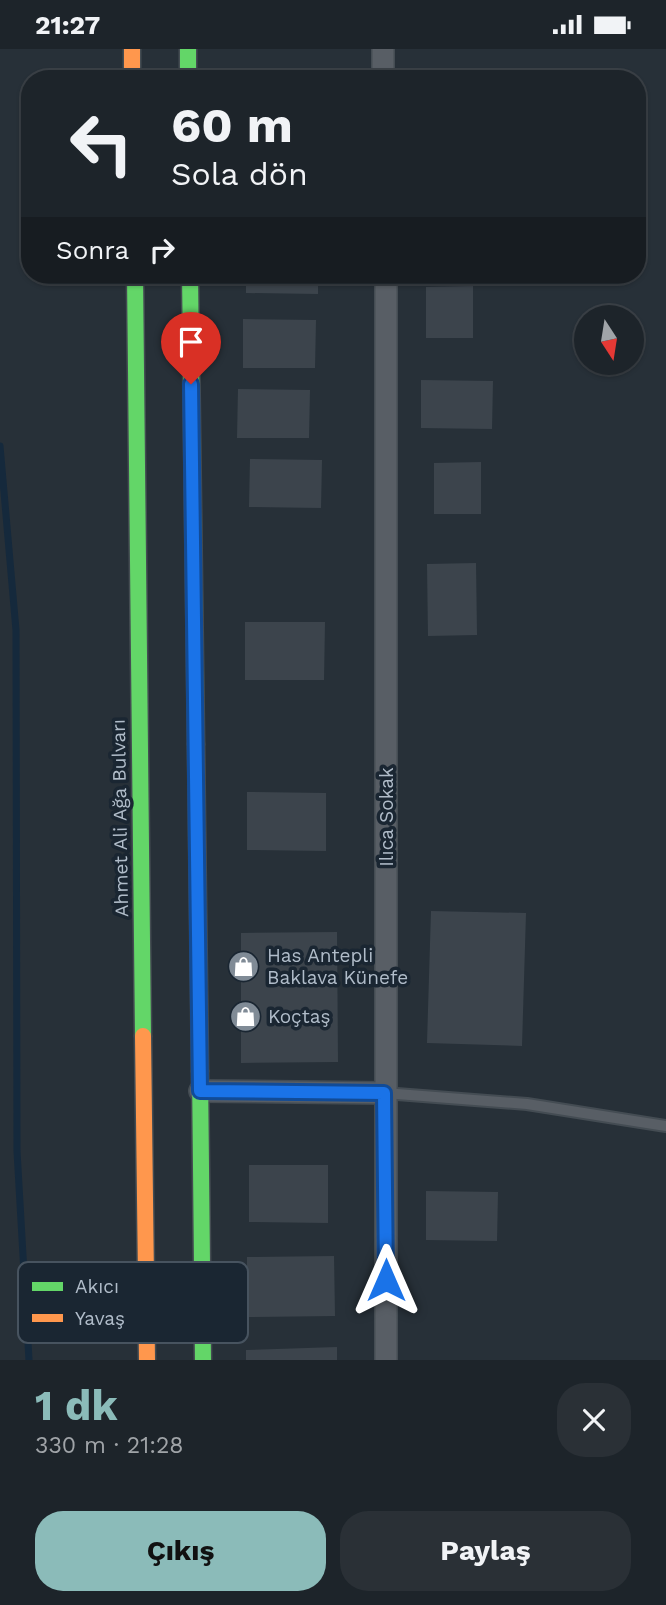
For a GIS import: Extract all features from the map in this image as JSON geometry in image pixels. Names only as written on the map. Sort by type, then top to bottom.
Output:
[{"type":"highway","points":[[132,49],[132,70]]},
{"type":"highway","points":[[188,49],[188,70]]},
{"type":"highway","name":"Ahmet Ali Ağa Bulvarı","points":[[135,284],[146,1262]]},
{"type":"highway","points":[[190,284],[202,1262]]},
{"type":"street","points":[[383,49],[383,70]]},
{"type":"street","name":"Ilıca Sokak","points":[[386,284],[386,1360]]},
{"type":"street","points":[[200,1091],[384,1093]]},
{"type":"lane","points":[[384,1093],[527,1104],[666,1126]]},
{"type":"building","points":[[246,284],[318,284],[318,294],[246,293]]},
{"type":"building","points":[[473,286],[473,338],[426,338],[426,287]]},
{"type":"building","points":[[243,319],[316,320],[315,368],[243,368]]},
{"type":"building","points":[[421,380],[493,381],[492,429],[421,428]]},
{"type":"building","points":[[238,389],[310,390],[309,438],[237,438]]},
{"type":"building","points":[[250,459],[322,460],[321,508],[249,507]]},
{"type":"building","points":[[481,462],[481,514],[434,514],[434,463]]},
{"type":"building","points":[[476,563],[477,635],[428,636],[427,564]]},
{"type":"building","points":[[245,622],[325,622],[324,680],[245,680]]},
{"type":"building","points":[[247,792],[326,793],[326,851],[247,850]]},
{"type":"building","points":[[431,911],[526,913],[522,1046],[427,1043]]},
{"type":"building","points":[[337,932],[338,1062],[241,1063],[241,933]]},
{"type":"building","points":[[249,1165],[328,1165],[328,1223],[249,1222]]},
{"type":"building","points":[[426,1191],[498,1192],[497,1241],[426,1240]]},
{"type":"building","points":[[334,1256],[335,1316],[248,1317],[247,1257]]},
{"type":"building","points":[[337,1347],[337,1360],[246,1360],[246,1350]]},
{"type":"waterway","points":[[0,446],[16,630],[17,1151],[23,1262]]},
{"type":"waterway","points":[[28,1343],[29,1360]]},
{"type":"traffic: fast","points":[[188,49],[188,70]]},
{"type":"traffic: fast","points":[[135,284],[143,1036]]},
{"type":"traffic: fast","points":[[190,284],[196,744]]},
{"type":"traffic: fast","points":[[200,1071],[202,1262]]},
{"type":"traffic: fast","points":[[203,1343],[203,1360]]},
{"type":"traffic: slow","points":[[132,49],[132,70]]},
{"type":"traffic: slow","points":[[196,744],[200,1071]]},
{"type":"traffic: slow","points":[[143,1036],[146,1262]]},
{"type":"traffic: slow","points":[[147,1343],[147,1360]]},
{"type":"place","name":"Has Antepli Baklava Künefe","points":[[244,966]]},
{"type":"place","name":"Koçtaş","points":[[245,1016]]},
{"type":"route","points":[[191,384],[200,1091],[384,1093],[386,1280]]}]
